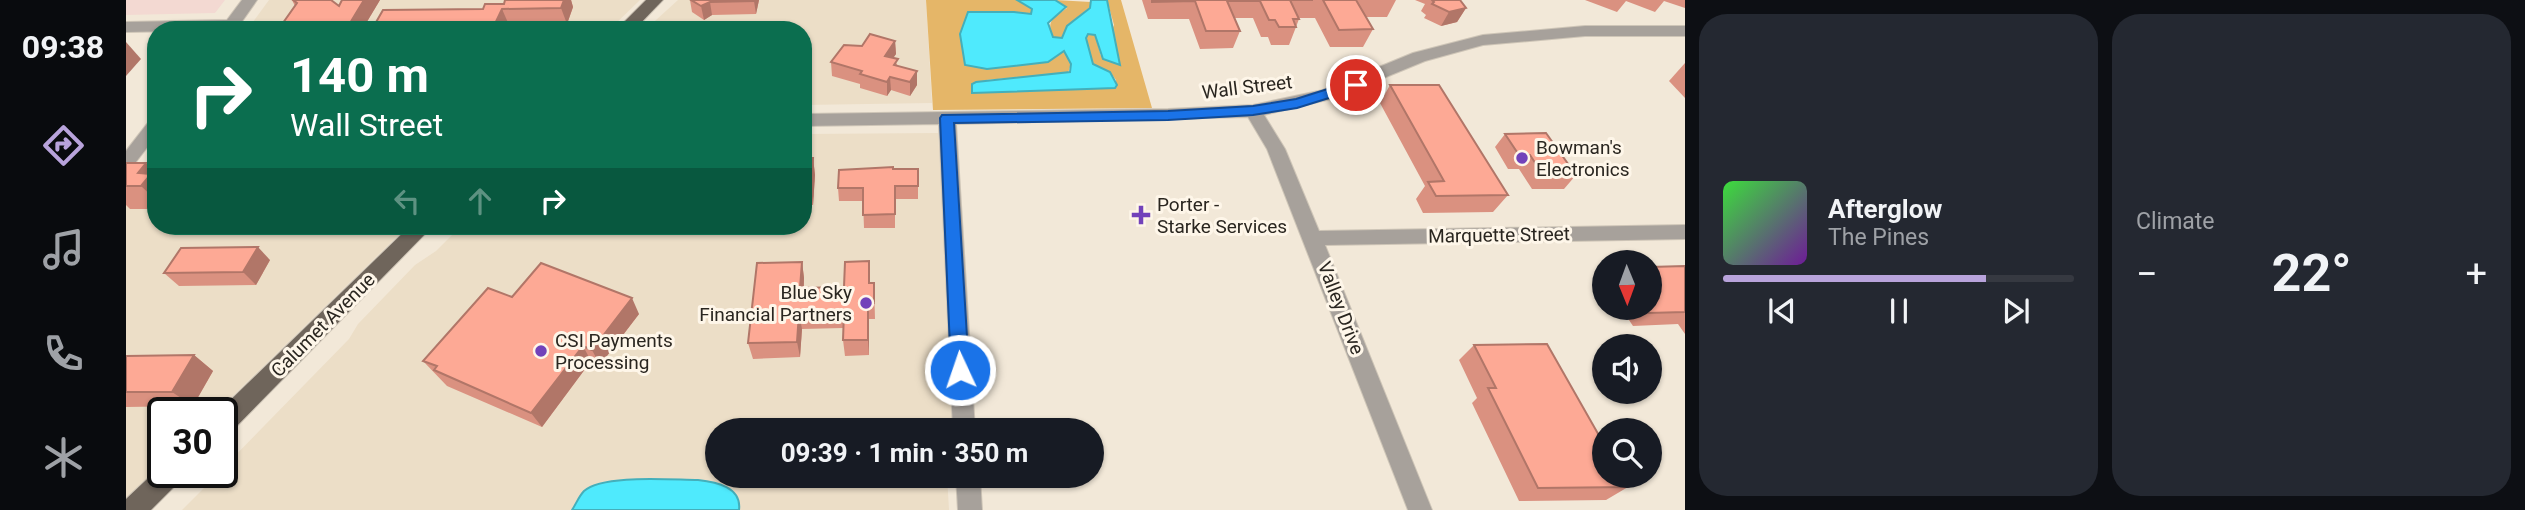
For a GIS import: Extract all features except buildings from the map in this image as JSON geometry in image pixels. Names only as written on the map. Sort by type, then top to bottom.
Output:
[{"type":"main road","points":[[633,21],[654,0]]},
{"type":"main road","name":"Calumet Avenue","points":[[238,408],[414,235]]},
{"type":"main road","points":[[133,510],[156,488]]},
{"type":"street","points":[[234,21],[250,0]]},
{"type":"street","points":[[126,27],[147,27]]},
{"type":"street","name":"Wall Street","points":[[812,120],[1168,115],[1253,111],[1329,94],[1419,57],[1483,40],[1585,31],[1685,31]]},
{"type":"street","name":"Valley Drive","points":[[1253,111],[1276,149],[1420,510]]},
{"type":"street","points":[[947,118],[963,418]]},
{"type":"street","points":[[130,169],[147,140]]},
{"type":"street","name":"Marquette Street","points":[[1313,238],[1685,232]]},
{"type":"street","points":[[969,488],[970,510]]},
{"type":"shaded area","points":[[126,0],[225,0],[215,13],[126,15]]},
{"type":"shaded area","points":[[269,0],[640,0],[618,21],[254,21]]},
{"type":"shaded area","points":[[678,0],[926,0],[932,103],[812,105],[812,21],[655,21]]},
{"type":"shaded area","points":[[926,0],[1017,0],[1032,9],[1031,15],[1014,12],[987,69],[1048,62],[1061,51],[1066,53],[1071,64],[1068,73],[986,80],[1115,88],[1116,80],[1110,72],[1093,64],[1086,38],[1088,34],[1095,35],[1101,56],[1114,25],[1107,0],[1121,0],[1152,108],[933,110]]},
{"type":"shaded area","points":[[1055,0],[1091,2],[1090,7],[1067,26],[1062,38],[1053,37],[1050,27],[1055,17],[1067,8]]},
{"type":"shaded area","points":[[938,133],[954,418],[705,418],[705,488],[948,488],[949,510],[182,510],[204,488],[238,488],[238,453],[349,339],[358,324],[415,265],[436,251],[452,235],[812,235],[812,134]]},
{"type":"shaded area","points":[[147,186],[147,235],[399,235],[232,397],[147,397],[147,479],[126,499],[126,194]]},
{"type":"water","points":[[1017,0],[1055,0],[1066,7],[1048,23],[1053,37],[1062,38],[1067,26],[1090,8],[1091,0],[1107,0],[1120,65],[1103,59],[1095,35],[1088,34],[1086,38],[1093,64],[1110,72],[1117,85],[1115,88],[972,93],[972,84],[976,82],[1070,72],[1071,64],[1064,51],[1048,62],[987,69],[965,65],[960,34],[968,12],[1031,14],[1032,9]]},
{"type":"water","points":[[638,479],[705,481],[705,488],[728,488],[732,491],[739,502],[739,510],[572,510],[584,491],[593,486]]},
{"type":"place","name":"Bowman's Electronics","points":[[1522,158]]},
{"type":"place","name":"Porter - Starke Services","points":[[1141,215]]},
{"type":"place","name":"Blue Sky Financial Partners","points":[[866,303]]},
{"type":"place","name":"CSI Payments Processing","points":[[541,351]]},
{"type":"route","points":[[960,370],[947,118],[1253,111],[1297,103],[1356,85]]}]
